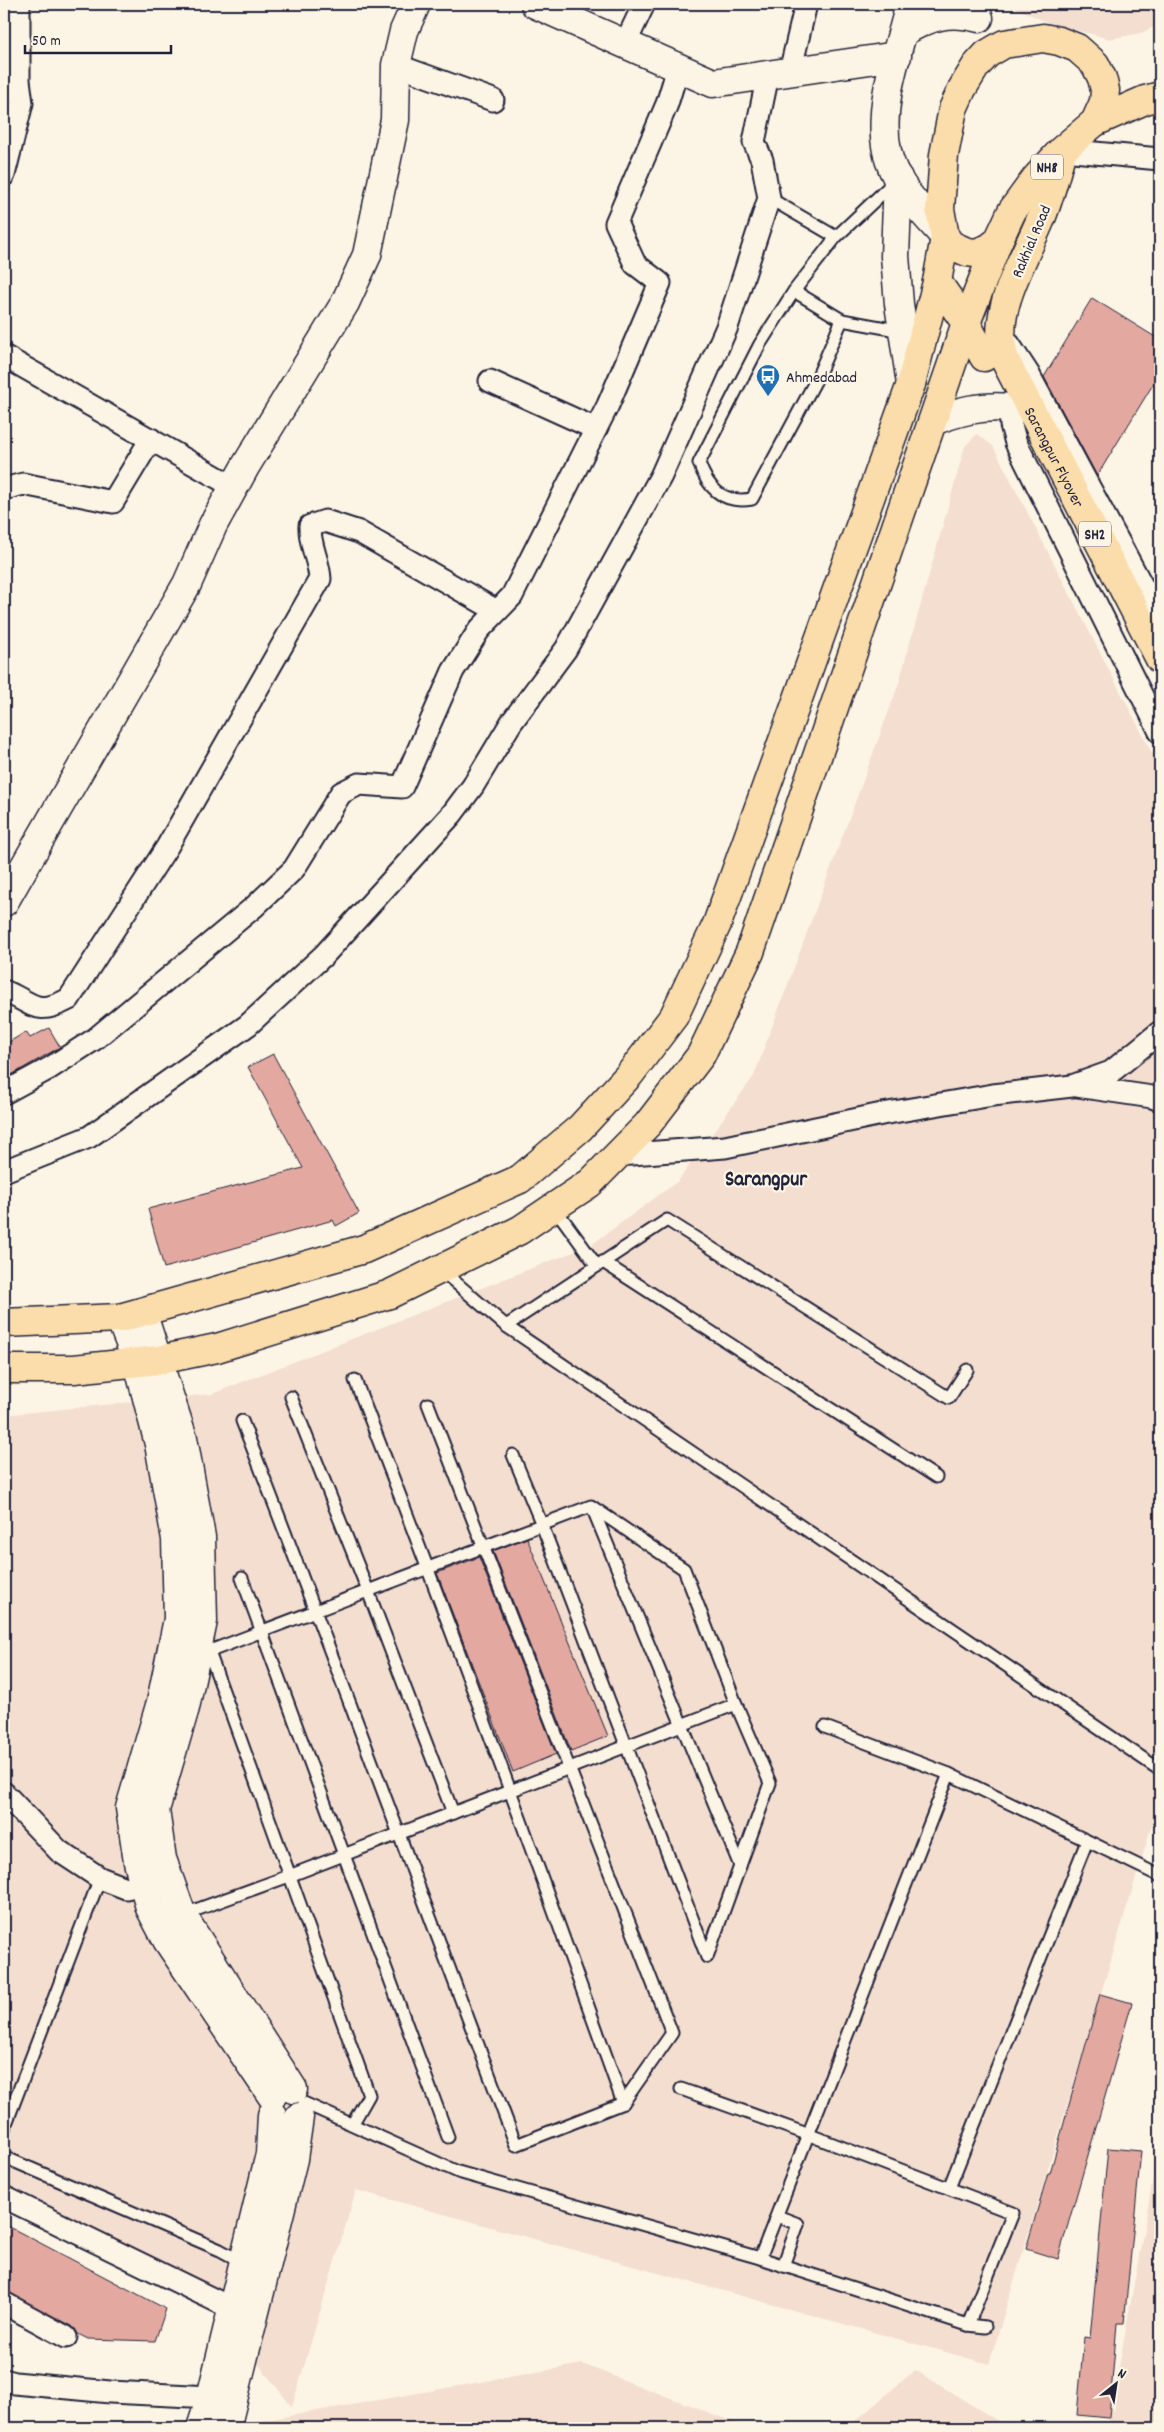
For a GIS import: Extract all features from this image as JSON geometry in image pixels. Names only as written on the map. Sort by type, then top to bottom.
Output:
[{"type":"main road","points":[[4,902],[187,584],[213,525],[234,487],[345,303],[366,255],[395,120],[396,64],[404,31],[416,4]]},
{"type":"main road","points":[[535,4],[713,83],[779,74],[900,44],[925,19],[945,14],[962,14],[976,11],[1004,44]]},
{"type":"main road","points":[[910,4],[890,77],[886,116],[887,152],[898,178],[951,245],[967,252],[981,252],[998,241]]},
{"type":"main road","name":"NH8","points":[[944,237],[940,209],[948,131],[953,109],[962,88],[976,66],[987,54],[1004,44],[1043,38],[1077,48],[1095,64],[1102,78],[1105,90],[1104,102],[1095,122],[1062,150],[1036,178],[1012,210],[998,241]]},
{"type":"main road","points":[[1095,122],[1145,100],[1160,96]]},
{"type":"main road","name":"Rakhial Road","points":[[995,345],[1011,286],[1040,221],[1062,150]]},
{"type":"main road","points":[[898,178],[895,256],[911,384]]},
{"type":"main road","points":[[4,1323],[131,1315],[364,1249],[520,1179],[580,1128],[630,1074],[674,1016],[717,924],[911,384],[937,282],[944,237]]},
{"type":"main road","points":[[4,1369],[74,1369],[148,1362],[217,1348],[390,1294],[520,1230],[590,1183],[648,1124],[701,1055],[750,952],[966,323],[998,241]]},
{"type":"main road","name":"Sarangpur Flyover","points":[[937,282],[966,323],[995,345],[1005,360],[1020,408],[1160,659]]},
{"type":"main road","points":[[933,421],[962,410],[994,406],[1020,408]]},
{"type":"main road","points":[[131,1315],[148,1362],[183,1438],[201,1537],[202,1654],[155,1810],[162,1859],[150,1908],[167,1940],[288,2104]]},
{"type":"main road","points":[[148,1362],[159,1444],[176,1539],[178,1619],[161,1702],[130,1808],[138,1862],[182,1915],[288,2104],[293,2159],[255,2269],[223,2409],[201,2428]]},
{"type":"main road","points":[[223,2409],[233,2309],[255,2269]]},
{"type":"street","points":[[625,44],[644,4]]},
{"type":"street","points":[[4,1171],[89,1137],[248,1024],[324,955],[452,814],[473,786],[511,723],[566,650],[661,476],[727,327],[770,198],[762,160],[754,142],[806,4]]},
{"type":"street","points":[[4,175],[22,102],[14,6]]},
{"type":"street","points":[[396,64],[493,100]]},
{"type":"street","points":[[4,1093],[50,1068],[95,1039],[254,907],[294,869],[341,792],[359,784],[402,787],[453,671],[479,630],[512,596],[596,429],[660,283],[635,264],[616,223],[668,104],[678,68]]},
{"type":"street","points":[[1062,150],[1160,158]]},
{"type":"street","points":[[995,345],[1028,373],[1160,619]]},
{"type":"street","points":[[4,356],[234,487]]},
{"type":"street","points":[[490,381],[596,429]]},
{"type":"street","points":[[1020,408],[1011,425],[1016,444],[1160,732]]},
{"type":"street","points":[[4,489],[24,484],[113,502],[151,439]]},
{"type":"street","points":[[4,991],[41,1009],[54,1007],[69,1000],[167,847],[320,579],[320,563],[309,540],[310,526],[325,521],[359,532],[497,611]]},
{"type":"street","points":[[618,1155],[725,1147],[882,1114],[993,1095],[1072,1086],[1110,1072],[1160,1032]]},
{"type":"street","points":[[1072,1086],[1152,1097],[1160,1100]]},
{"type":"street","points":[[4,1793],[59,1851],[100,1878],[126,1888],[156,1882]]},
{"type":"street","points":[[4,2197],[233,2309]]},
{"type":"street","points":[[4,2303],[66,2337]]},
{"type":"street","points":[[4,2380],[15,2383],[110,2392],[223,2409]]},
{"type":"lane","points":[[842,320],[817,378],[752,499],[738,501],[725,498],[711,486],[699,463],[760,344],[794,291],[836,237],[898,178]]},
{"type":"lane","points":[[770,198],[836,237]]},
{"type":"lane","points":[[794,291],[842,320],[903,331]]},
{"type":"lane","points":[[554,1207],[600,1264],[936,1477]]},
{"type":"lane","points":[[506,1326],[667,1220],[949,1398],[967,1370]]},
{"type":"lane","points":[[440,1269],[506,1326],[1160,1770]]},
{"type":"lane","points":[[355,1380],[429,1568],[512,1791],[623,2103]]},
{"type":"lane","points":[[291,1397],[368,1591],[452,1813]]},
{"type":"lane","points":[[242,1420],[316,1611],[516,2145],[623,2103],[672,2033],[428,1404]]},
{"type":"lane","points":[[513,1455],[542,1525],[625,1747],[707,1957],[770,1783],[736,1704],[684,1569],[592,1506]]},
{"type":"lane","points":[[353,2123],[369,2095],[289,1876],[202,1654],[592,1506]]},
{"type":"lane","points":[[592,1506],[740,1866]]},
{"type":"lane","points":[[242,1578],[448,2137]]},
{"type":"lane","points":[[182,1915],[289,1876],[736,1704]]},
{"type":"lane","points":[[825,1727],[950,1774],[1160,1876]]},
{"type":"lane","points":[[760,2258],[807,2134],[950,1774]]},
{"type":"lane","points":[[949,2188],[1087,1841]]},
{"type":"lane","points":[[4,2129],[100,1878]]},
{"type":"lane","points":[[681,2089],[807,2134],[1013,2213],[968,2325]]},
{"type":"lane","points":[[288,2104],[353,2123],[458,2172],[760,2258],[968,2325],[985,2327]]},
{"type":"lane","points":[[4,2157],[220,2250],[255,2269]]},
{"type":"lane","points":[[777,2216],[798,2224],[783,2266]]},
{"type":"shaded area","points":[[1007,4],[1160,4],[1160,24],[1141,33],[1110,39],[1049,23]]},
{"type":"shaded area","points":[[977,434],[993,446],[1160,768],[1160,1798],[989,2364],[356,2190],[292,2407],[198,2287],[4,2201],[4,1415],[212,1394],[591,1245],[678,1181],[754,1076],[898,686],[965,446]]},
{"type":"shaded area","points":[[1160,2140],[1160,2428],[1108,2428]]},
{"type":"shaded area","points":[[582,2364],[749,2428],[247,2428],[249,2423]]},
{"type":"shaded area","points":[[915,2370],[1009,2428],[847,2428]]},
{"type":"building","points":[[1092,298],[1160,340],[1160,373],[1097,476],[1044,377]]},
{"type":"building","points":[[49,1028],[60,1047],[8,1077],[4,1070],[4,1045],[26,1032],[30,1038]]},
{"type":"building","points":[[273,1054],[359,1213],[336,1226],[333,1220],[164,1268],[148,1209],[303,1168],[248,1067]]},
{"type":"building","points":[[527,1538],[608,1736],[571,1751],[493,1551]]},
{"type":"building","points":[[479,1557],[556,1754],[513,1772],[437,1573]]},
{"type":"building","points":[[1100,1994],[1132,2003],[1058,2259],[1026,2249],[1048,2173],[1050,2173]]},
{"type":"building","points":[[1108,2148],[1141,2151],[1124,2323],[1117,2323],[1109,2418],[1077,2415],[1084,2337],[1090,2338]]},
{"type":"building","points":[[4,2224],[166,2309],[155,2341],[88,2339],[78,2334],[72,2326],[4,2291]]},
{"type":"place","name":"Ahmedabad","points":[[768,397]]},
{"type":"district","name":"Sarangpur","points":[[766,1178]]}]
